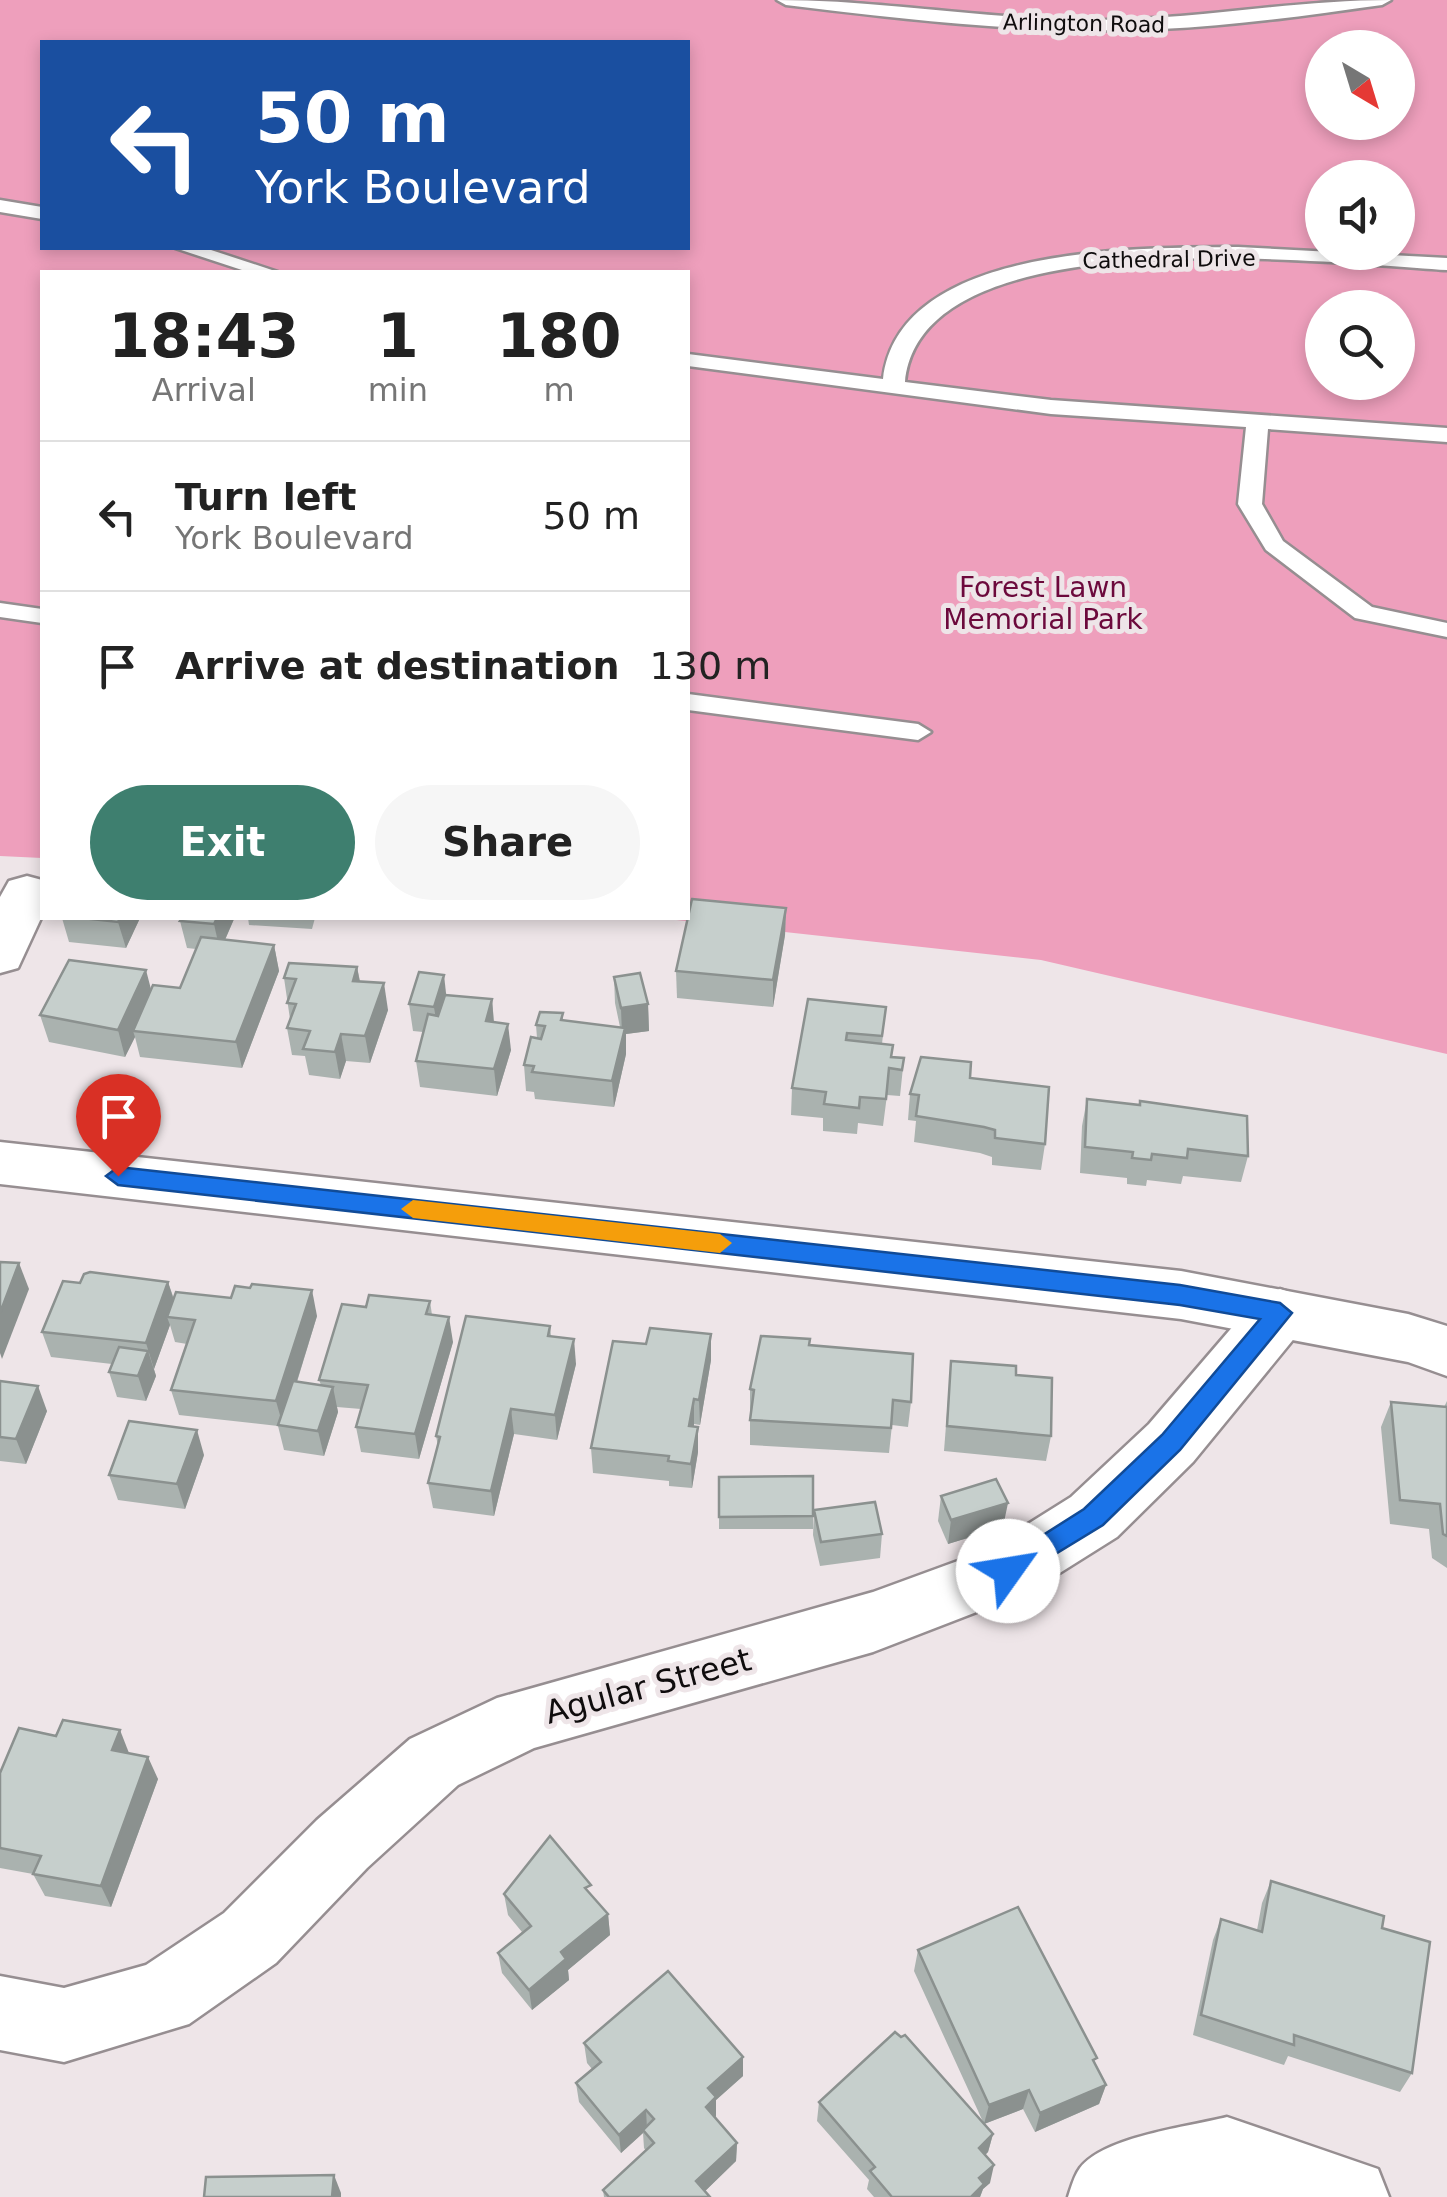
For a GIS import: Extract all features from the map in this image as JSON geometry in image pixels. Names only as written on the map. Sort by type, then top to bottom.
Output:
[{"type":"street","points":[[0,955],[27,893]]},
{"type":"street","points":[[0,1163],[1180,1295],[1408,1338],[1447,1352]]},
{"type":"street","name":"Agular Street","points":[[0,2013],[64,2025],[164,1998],[250,1938],[342,1844],[434,1762],[521,1720],[873,1622],[1008,1571],[1094,1517],[1171,1442],[1280,1313]]},
{"type":"street","points":[[1107,2197],[1124,2181],[1227,2156],[1350,2197]]},
{"type":"lane","name":"Arlington Road","points":[[786,0],[936,18],[1132,26],[1282,14],[1382,0]]},
{"type":"lane","points":[[0,206],[40,212]]},
{"type":"lane","points":[[192,250],[261,270]]},
{"type":"lane","name":"Cathedral Drive","points":[[894,388],[901,344],[923,318],[942,301],[1021,268],[1114,256],[1178,254],[1447,264]]},
{"type":"lane","points":[[690,360],[1051,407],[1447,436]]},
{"type":"lane","points":[[1258,423],[1250,504],[1274,545],[1364,614],[1447,630]]},
{"type":"lane","points":[[0,610],[40,616]]},
{"type":"lane","points":[[690,702],[918,732]]},
{"type":"green space","name":"Forest Lawn Memorial Park","points":[[0,0],[1447,0],[1447,1054],[1041,960],[676,920],[690,920],[690,270],[40,270],[40,858],[0,856]]},
{"type":"building","points":[[692,899],[786,908],[773,980],[676,971]]},
{"type":"building","points":[[181,920],[216,920],[214,924]]},
{"type":"building","points":[[201,937],[274,945],[236,1042],[133,1031],[153,985],[180,988]]},
{"type":"building","points":[[69,960],[146,970],[118,1030],[40,1015]]},
{"type":"building","points":[[289,963],[357,967],[353,981],[384,983],[365,1036],[341,1034],[335,1052],[303,1049],[310,1031],[287,1028],[296,1004],[287,1003],[296,979],[284,978]]},
{"type":"building","points":[[419,972],[444,975],[434,1007],[409,1004]]},
{"type":"building","points":[[640,973],[648,1004],[621,1008],[614,977]]},
{"type":"building","points":[[445,995],[492,999],[486,1021],[508,1024],[494,1069],[416,1061],[428,1014],[438,1016]]},
{"type":"building","points":[[808,999],[886,1007],[882,1036],[847,1033],[846,1040],[893,1045],[891,1057],[904,1058],[902,1070],[889,1068],[886,1099],[860,1097],[859,1108],[824,1104],[826,1092],[792,1088]]},
{"type":"building","points":[[540,1012],[563,1013],[561,1020],[625,1028],[612,1081],[532,1072],[534,1066],[524,1065],[531,1037],[541,1039],[545,1026],[536,1025]]},
{"type":"building","points":[[921,1057],[971,1062],[970,1078],[1049,1087],[1045,1144],[995,1138],[995,1130],[916,1116],[919,1095],[910,1094]]},
{"type":"building","points":[[1087,1099],[1140,1105],[1140,1101],[1247,1116],[1248,1156],[1188,1149],[1187,1158],[1152,1154],[1151,1160],[1132,1158],[1133,1152],[1085,1147]]},
{"type":"building","points":[[0,1262],[19,1263],[0,1313]]},
{"type":"building","points":[[84,1274],[168,1282],[146,1343],[42,1332],[63,1281],[80,1283]]},
{"type":"building","points":[[252,1284],[312,1290],[276,1401],[171,1390],[195,1320],[167,1317],[176,1292],[231,1298],[235,1286],[250,1288]]},
{"type":"building","points":[[369,1295],[430,1301],[426,1314],[449,1317],[415,1434],[356,1427],[368,1385],[319,1380],[342,1304],[366,1307]]},
{"type":"building","points":[[466,1316],[550,1326],[548,1336],[574,1339],[555,1415],[511,1409],[491,1491],[428,1483]]},
{"type":"building","points":[[650,1328],[711,1334],[699,1400],[694,1399],[689,1426],[698,1427],[691,1464],[668,1461],[669,1456],[591,1448],[613,1341],[646,1344]]},
{"type":"building","points":[[761,1336],[810,1339],[809,1345],[913,1354],[911,1402],[893,1400],[891,1428],[750,1420],[754,1390],[750,1389]]},
{"type":"building","points":[[119,1347],[148,1351],[138,1376],[109,1372]]},
{"type":"building","points":[[951,1361],[1016,1366],[1016,1375],[1052,1378],[1051,1436],[947,1426]]},
{"type":"building","points":[[0,1381],[38,1386],[16,1439],[0,1437]]},
{"type":"building","points":[[293,1381],[333,1387],[318,1431],[278,1425]]},
{"type":"building","points":[[1391,1402],[1447,1407],[1447,1536],[1443,1534],[1440,1504],[1400,1500]]},
{"type":"building","points":[[129,1421],[197,1430],[177,1484],[109,1475]]},
{"type":"building","points":[[813,1476],[813,1516],[719,1517],[719,1477]]},
{"type":"building","points":[[996,1479],[1008,1503],[951,1520],[941,1496]]},
{"type":"building","points":[[875,1502],[882,1534],[821,1542],[814,1510]]},
{"type":"building","points":[[63,1720],[120,1730],[112,1750],[148,1757],[101,1886],[33,1874],[41,1856],[0,1848],[0,1773],[19,1728],[56,1736]]},
{"type":"building","points":[[550,1836],[591,1885],[585,1888],[608,1914],[561,1952],[566,1959],[529,1990],[498,1953],[531,1926],[504,1894]]},
{"type":"building","points":[[1271,1881],[1384,1916],[1382,1928],[1430,1942],[1412,2073],[1294,2035],[1294,2045],[1201,2015],[1221,1919],[1262,1932]]},
{"type":"building","points":[[1018,1907],[1097,2058],[1093,2060],[1106,2085],[1040,2113],[1029,2090],[989,2105],[918,1950]]},
{"type":"building","points":[[668,1971],[743,2057],[708,2088],[716,2097],[706,2107],[737,2143],[696,2181],[710,2197],[609,2197],[603,2190],[654,2143],[643,2130],[654,2119],[646,2110],[619,2135],[576,2083],[601,2062],[584,2043]]},
{"type":"building","points":[[895,2032],[901,2037],[905,2035],[993,2134],[979,2148],[994,2165],[979,2178],[984,2184],[971,2197],[892,2197],[870,2171],[875,2167],[819,2102]]},
{"type":"building","points":[[334,2175],[332,2197],[204,2197],[206,2177]]},
{"type":"slow traffic","points":[[413,1209],[720,1243]]},
{"type":"route","points":[[118,1176],[1180,1295],[1280,1313],[1171,1442],[1094,1517],[1008,1571]]}]
